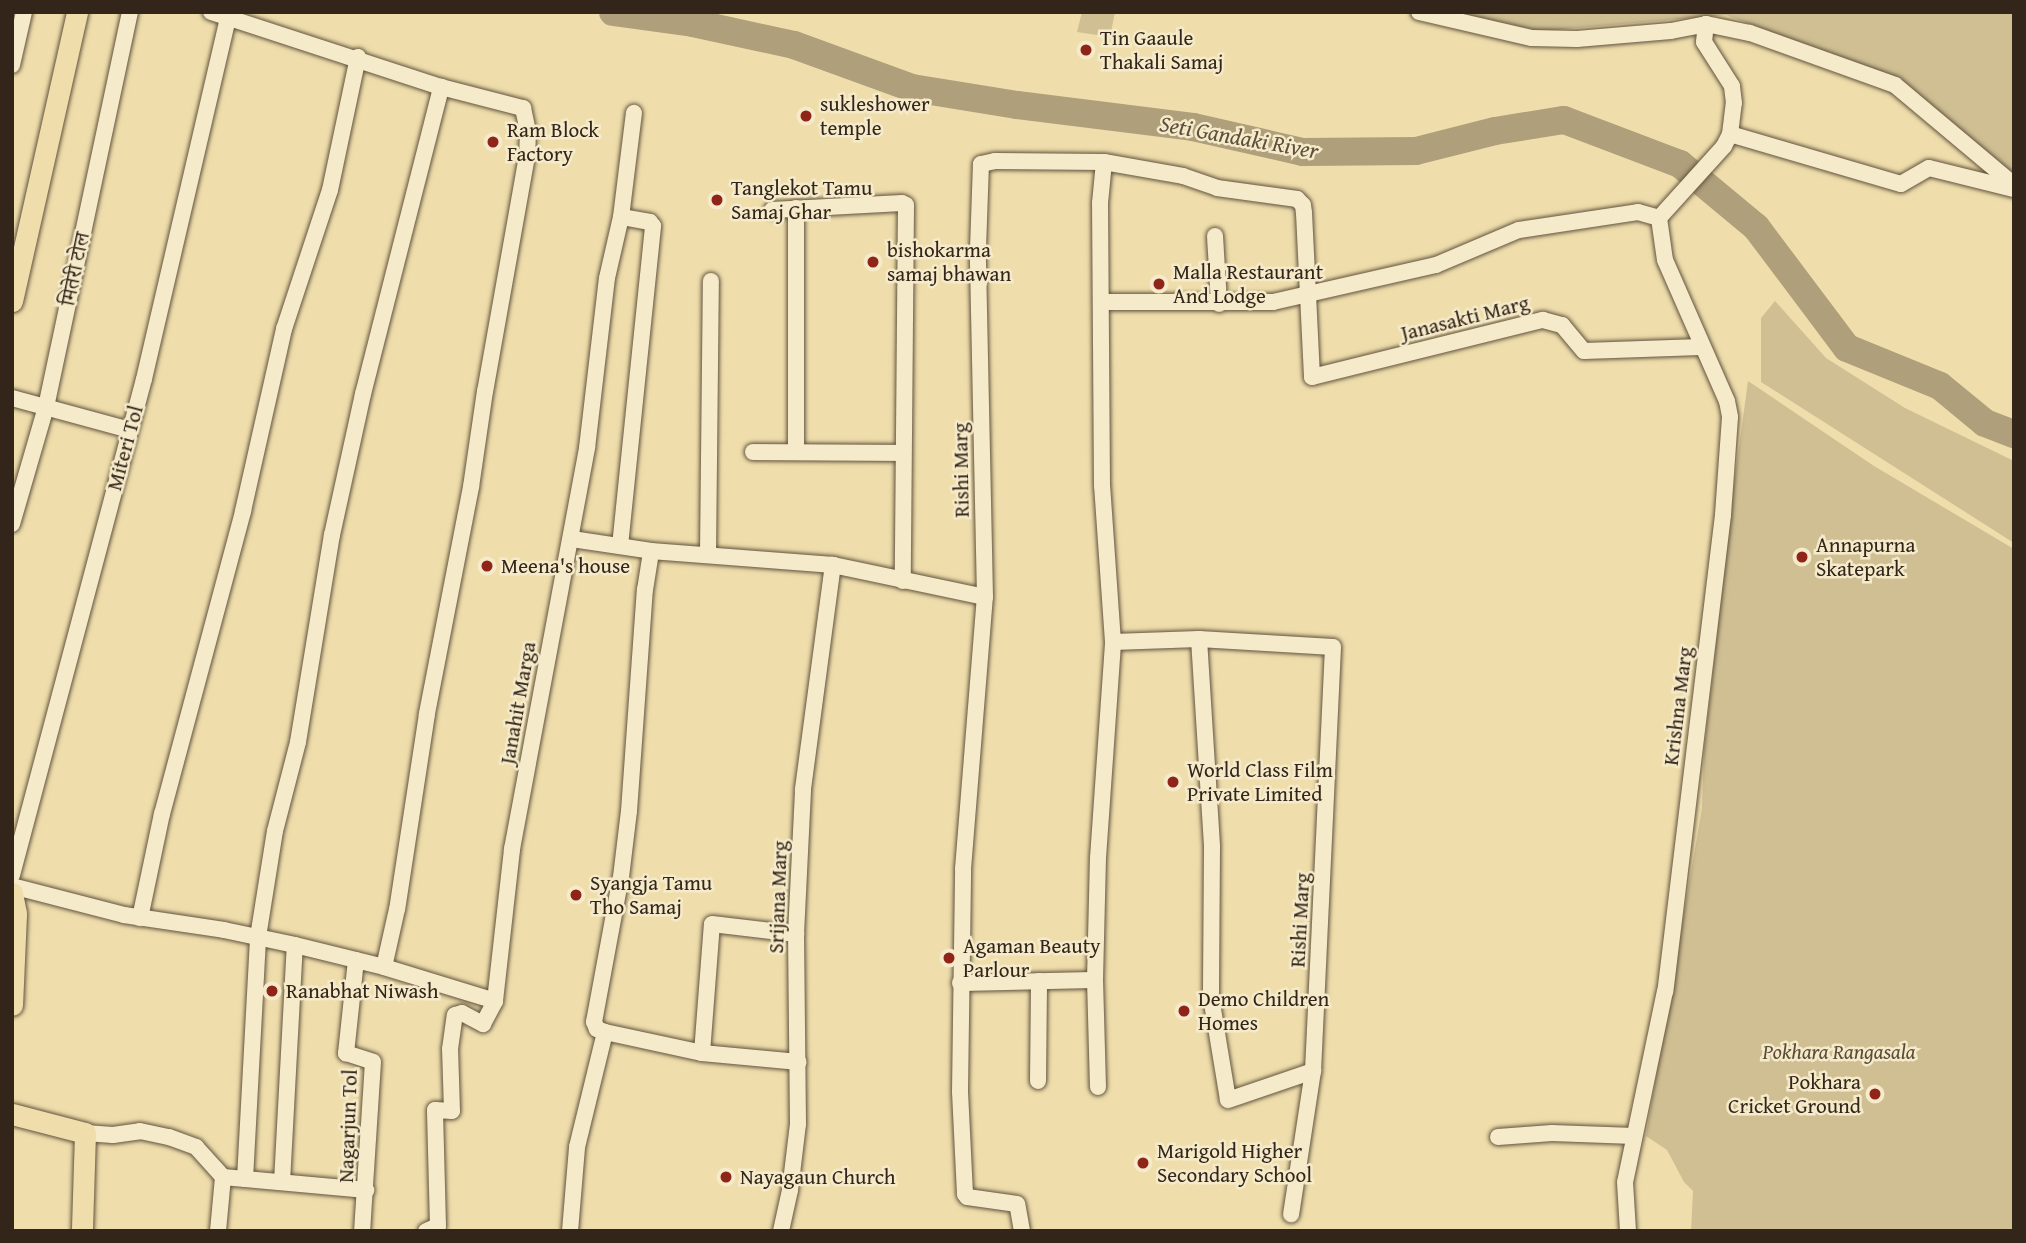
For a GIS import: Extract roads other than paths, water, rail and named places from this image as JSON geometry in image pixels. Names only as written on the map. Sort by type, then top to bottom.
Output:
[{"type":"main road","points":[[12,301],[77,12]]},
{"type":"main road","points":[[12,893],[16,914],[12,1006]]},
{"type":"main road","points":[[12,1114],[85,1133],[82,1231]]},
{"type":"street","points":[[12,65],[24,12]]},
{"type":"street","name":"मितेरी टोल","points":[[12,524],[46,407],[130,12]]},
{"type":"street","points":[[211,12],[358,57],[441,87],[523,108],[528,131],[527,156],[485,391],[471,487],[427,714],[397,909],[384,967]]},
{"type":"street","points":[[1419,12],[1532,38],[1630,34],[1706,24],[1751,33],[1895,85],[2014,187]]},
{"type":"street","name":"Miteri Tol","points":[[12,875],[130,430],[228,19]]},
{"type":"street","points":[[1101,302],[1273,302],[1436,265],[1519,230],[1638,212],[1663,211],[1730,134],[1734,103],[1732,86],[1704,42],[1706,24]]},
{"type":"street","points":[[140,918],[162,814],[243,511],[284,329],[330,190],[358,57]]},
{"type":"street","points":[[245,1179],[258,937],[275,831],[298,743],[332,535],[363,394],[441,87]]},
{"type":"street","name":"Janahit Marga","points":[[495,1001],[512,849],[542,679],[572,539],[587,448],[607,278],[621,217],[634,113]]},
{"type":"street","points":[[1730,134],[1901,184],[1929,168],[2014,187]]},
{"type":"street","name":"Rishi Marg","points":[[1022,1231],[1017,1204],[967,1197],[965,1194],[960,1092],[963,869],[985,597],[978,249],[981,164],[995,161],[1104,162]]},
{"type":"street","points":[[1098,1087],[1095,980],[1098,858],[1113,642],[1102,486],[1100,203],[1104,162],[1183,176],[1217,188],[1297,199],[1303,205],[1304,214],[1306,295]]},
{"type":"street","points":[[772,210],[902,203],[906,205],[903,581]]},
{"type":"street","points":[[796,208],[796,452]]},
{"type":"street","name":"Krishna Marg","points":[[1628,1231],[1625,1182],[1665,991],[1723,515],[1730,417],[1727,401],[1665,260],[1663,211]]},
{"type":"street","points":[[620,546],[653,226],[650,222],[621,217]]},
{"type":"street","points":[[1215,236],[1219,304]]},
{"type":"street","points":[[708,555],[711,281]]},
{"type":"street","name":"Janasakti Marg","points":[[1306,295],[1312,377],[1543,320],[1562,325],[1584,351],[1702,347]]},
{"type":"street","points":[[12,398],[130,430]]},
{"type":"street","points":[[753,452],[903,453]]},
{"type":"street","points":[[572,539],[651,551],[833,565],[985,597]]},
{"type":"street","points":[[651,551],[645,590],[629,811],[621,877],[594,1022],[597,1029],[606,1032],[702,1053],[799,1062]]},
{"type":"street","name":"Srijana Marg","points":[[781,1231],[790,1190],[796,1137],[799,1062],[796,934],[803,789],[833,565]]},
{"type":"street","points":[[1199,639],[1212,847],[1211,997],[1228,1100],[1313,1071],[1291,1214]]},
{"type":"street","name":"Rishi Marg","points":[[1113,642],[1199,639],[1333,647],[1313,1071]]},
{"type":"street","points":[[12,886],[140,918],[295,945],[384,967],[495,1001],[483,1024],[462,1013],[456,1015],[450,1049],[452,1111],[435,1110],[438,1226],[426,1231]]},
{"type":"street","points":[[702,1053],[712,924],[717,922],[796,934]]},
{"type":"street","points":[[282,1182],[295,945]]},
{"type":"street","name":"Nagarjun Tol","points":[[356,960],[346,1054],[373,1062],[362,1231]]},
{"type":"street","points":[[960,983],[1095,980]]},
{"type":"street","points":[[1038,1081],[1039,981]]},
{"type":"street","points":[[570,1231],[577,1147],[606,1032]]},
{"type":"street","points":[[85,1133],[113,1135],[140,1131],[169,1137],[196,1147],[223,1177],[366,1190]]},
{"type":"street","points":[[1498,1137],[1552,1133],[1634,1136]]},
{"type":"street","points":[[218,1231],[223,1177]]},
{"type":"waterway","name":"Seti Gandaki River","points":[[613,12],[693,23],[794,45],[912,88],[1017,105],[1193,127],[1303,152],[1416,151],[1495,131],[1564,120],[1680,164],[1756,227],[1847,348],[1940,386],[1985,423],[2014,434]]},
{"type":"place","name":"Tin Gaaule Thakali Samaj","points":[[1086,50]]},
{"type":"place","name":"sukleshower temple","points":[[806,116]]},
{"type":"place","name":"Ram Block Factory","points":[[493,142]]},
{"type":"place","name":"Tanglekot Tamu Samaj Ghar","points":[[717,200]]},
{"type":"place","name":"bishokarma samaj bhawan","points":[[873,262]]},
{"type":"place","name":"Malla Restaurant And Lodge","points":[[1159,284]]},
{"type":"place","name":"Annapurna Skatepark","points":[[1802,557]]},
{"type":"place","name":"Meena's house","points":[[487,566]]},
{"type":"place","name":"World Class Film Private Limited","points":[[1173,782]]},
{"type":"place","name":"Syangja Tamu Tho Samaj","points":[[576,895]]},
{"type":"place","name":"Agaman Beauty Parlour","points":[[949,958]]},
{"type":"place","name":"Ranabhat Niwash","points":[[272,991]]},
{"type":"place","name":"Demo Children Homes","points":[[1184,1011]]},
{"type":"place","name":"Pokhara Cricket Ground","points":[[1875,1094]]},
{"type":"place","name":"Marigold Higher Secondary School","points":[[1143,1163]]},
{"type":"place","name":"Nayagaun Church","points":[[726,1177]]},
{"type":"park label","name":"Pokhara Rangasala","points":[[1839,1052]]}]
